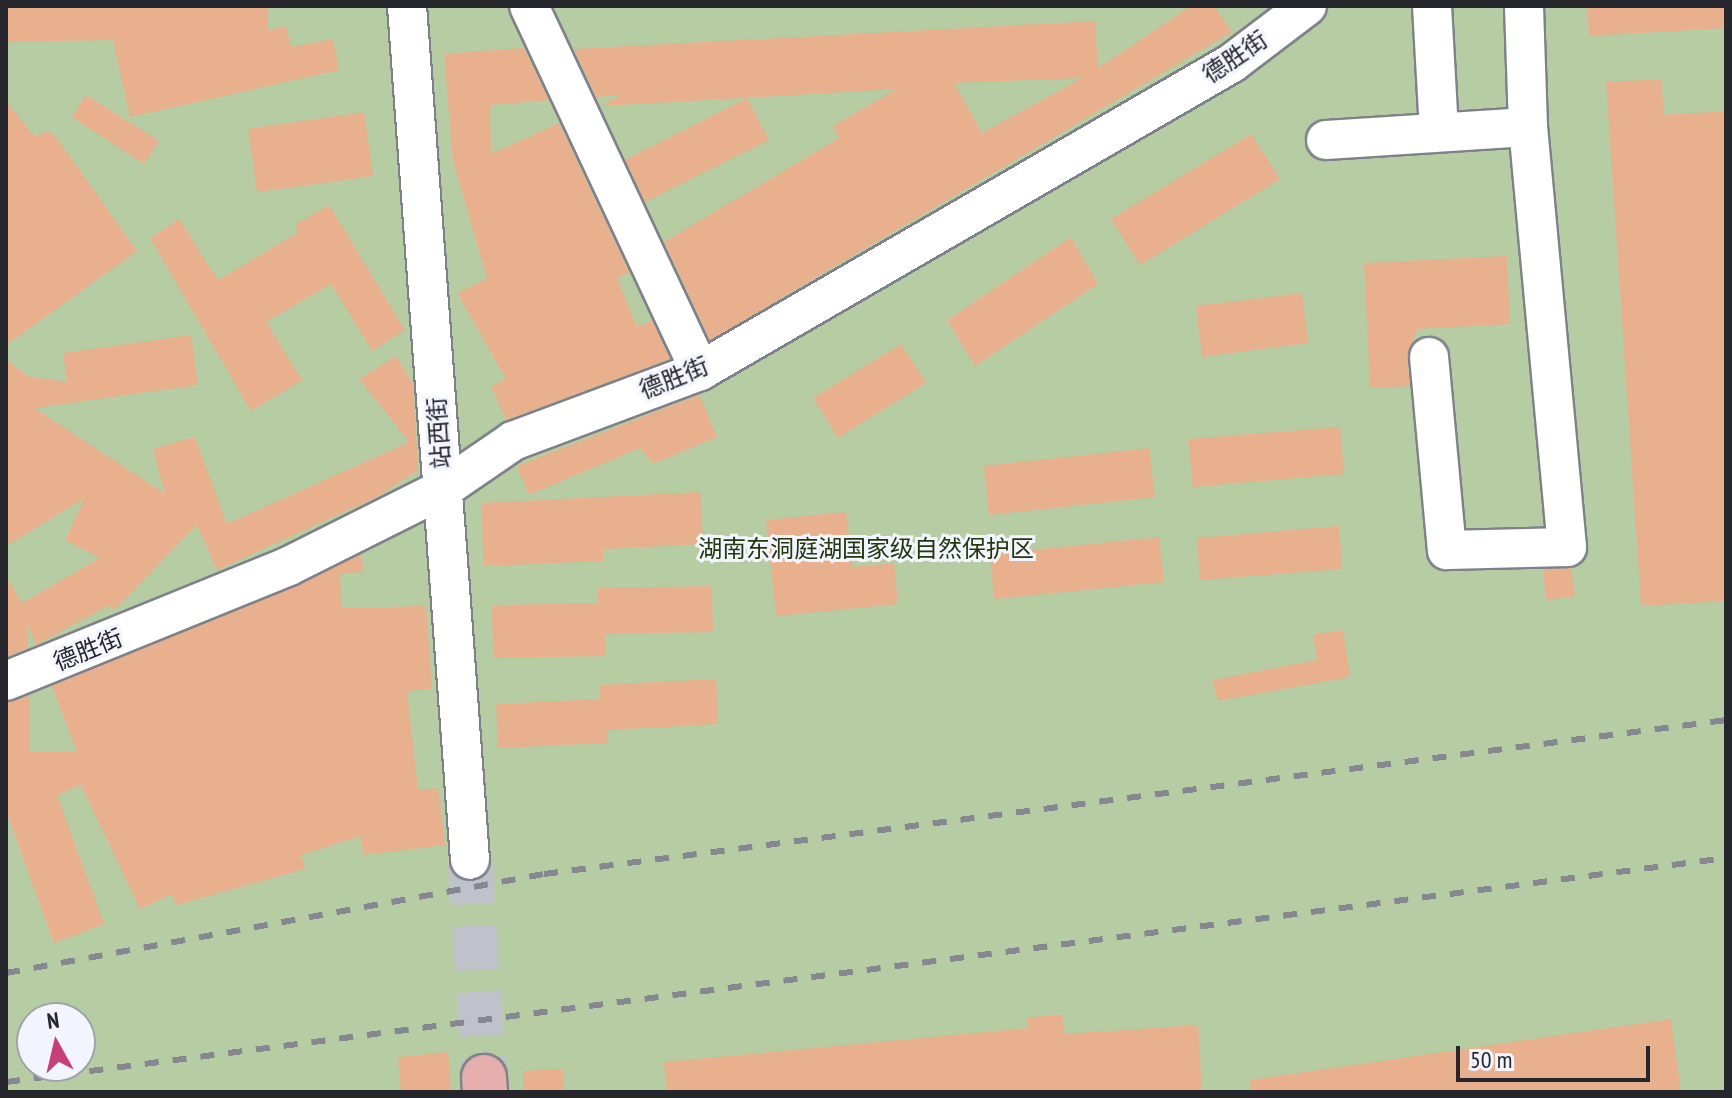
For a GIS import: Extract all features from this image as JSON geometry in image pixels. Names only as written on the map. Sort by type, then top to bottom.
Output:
[{"type":"street","name":"站西街","points":[[407,6],[470,860]]},
{"type":"street","points":[[529,6],[700,371]]},
{"type":"street","name":"德胜街","points":[[6,681],[289,566],[443,489],[513,441],[700,371],[1232,63],[1307,6]]},
{"type":"street","points":[[1432,6],[1439,132]]},
{"type":"street","points":[[1429,357],[1447,550],[1567,547],[1528,127],[1524,6]]},
{"type":"street","points":[[1326,140],[1528,127]]},
{"type":"green space","name":"湖南东洞庭湖国家级自然保护区","points":[[6,6],[1726,6],[1726,1092],[6,1092]]},
{"type":"building","points":[[6,6],[268,6],[268,30],[286,26],[291,47],[333,39],[339,70],[130,117],[113,40],[6,42]]},
{"type":"building","points":[[1191,6],[1214,6],[1232,32],[710,340],[664,242],[839,138],[833,126],[897,89],[601,106],[622,95],[596,97],[574,49],[1095,21],[1098,68]],"holes":[[[1082,78],[982,133],[954,83]]]},
{"type":"building","points":[[1587,6],[1726,6],[1726,28],[1589,36]]},
{"type":"building","points":[[524,48],[549,100],[490,105],[491,154],[559,123],[629,272],[617,278],[637,327],[652,320],[670,359],[506,420],[491,386],[506,379],[457,293],[487,279],[453,161],[444,54]]},
{"type":"building","points":[[1661,79],[1664,115],[1726,111],[1726,601],[1641,606],[1606,82]]},
{"type":"building","points":[[86,95],[159,141],[144,164],[72,117]]},
{"type":"building","points":[[747,98],[769,140],[645,202],[625,160]]},
{"type":"building","points":[[6,101],[35,137],[48,130],[58,140],[137,251],[6,345]]},
{"type":"building","points":[[364,112],[373,176],[257,192],[248,129]]},
{"type":"building","points":[[1251,134],[1280,179],[1140,265],[1111,219]]},
{"type":"building","points":[[329,205],[405,330],[372,351],[331,284],[266,322],[302,380],[251,411],[150,238],[179,219],[218,280],[299,232],[295,225]]},
{"type":"building","points":[[1071,237],[1098,284],[975,366],[947,320]]},
{"type":"building","points":[[1507,256],[1510,324],[1417,329],[1407,358],[1410,386],[1370,388],[1364,263]]},
{"type":"building","points":[[1302,293],[1308,343],[1202,357],[1196,306]]},
{"type":"building","points":[[191,335],[198,385],[34,408],[165,494],[153,449],[195,437],[227,524],[409,442],[359,379],[396,356],[413,384],[418,470],[377,497],[217,570],[197,525],[114,610],[109,605],[36,645],[27,621],[28,648],[6,657],[6,576],[22,603],[100,558],[65,540],[85,498],[6,546],[6,360],[29,377],[67,382],[63,353]]},
{"type":"building","points":[[901,344],[926,383],[838,438],[813,398]]},
{"type":"building","points":[[699,395],[717,437],[653,464],[640,448],[529,495],[517,466]]},
{"type":"building","points":[[1340,427],[1344,474],[1193,487],[1188,439]]},
{"type":"building","points":[[1149,448],[1155,497],[989,515],[984,466]]},
{"type":"building","points":[[700,492],[703,544],[603,549],[603,561],[484,566],[481,503]]},
{"type":"building","points":[[846,512],[852,567],[894,563],[898,604],[776,616],[766,520]]},
{"type":"building","points":[[1339,526],[1342,569],[1200,580],[1197,538]]},
{"type":"building","points":[[1159,537],[1164,582],[994,599],[990,554]]},
{"type":"building","points":[[361,555],[364,572],[340,573],[341,608],[426,606],[432,689],[407,691],[418,790],[438,788],[445,845],[363,855],[361,836],[301,855],[305,869],[176,905],[172,894],[140,909],[81,785],[57,795],[104,924],[54,943],[6,811],[6,703],[29,696],[30,752],[77,752],[52,686]]},
{"type":"building","points":[[1571,568],[1575,596],[1546,600],[1543,570]]},
{"type":"building","points":[[712,586],[713,632],[605,634],[606,656],[493,658],[492,605],[598,603],[598,588]]},
{"type":"building","points":[[1343,630],[1350,677],[1218,701],[1212,680],[1317,660],[1313,635]]},
{"type":"building","points":[[716,679],[718,724],[608,730],[608,743],[498,748],[496,704],[600,699],[599,685]]},
{"type":"building","points":[[1062,1014],[1064,1034],[1198,1025],[1202,1091],[667,1092],[664,1062],[1028,1028],[1027,1018]]},
{"type":"building","points":[[1671,1019],[1681,1092],[1251,1092],[1250,1080]]},
{"type":"building","points":[[448,1052],[451,1092],[401,1092],[398,1057]]},
{"type":"building","points":[[563,1069],[564,1092],[524,1092],[523,1071]]},
{"type":"tunnel","points":[[470,860],[484,1077]]},
{"type":"railway","points":[[6,973],[544,874],[1726,720]]},
{"type":"railway","points":[[6,1082],[1726,858]]}]
